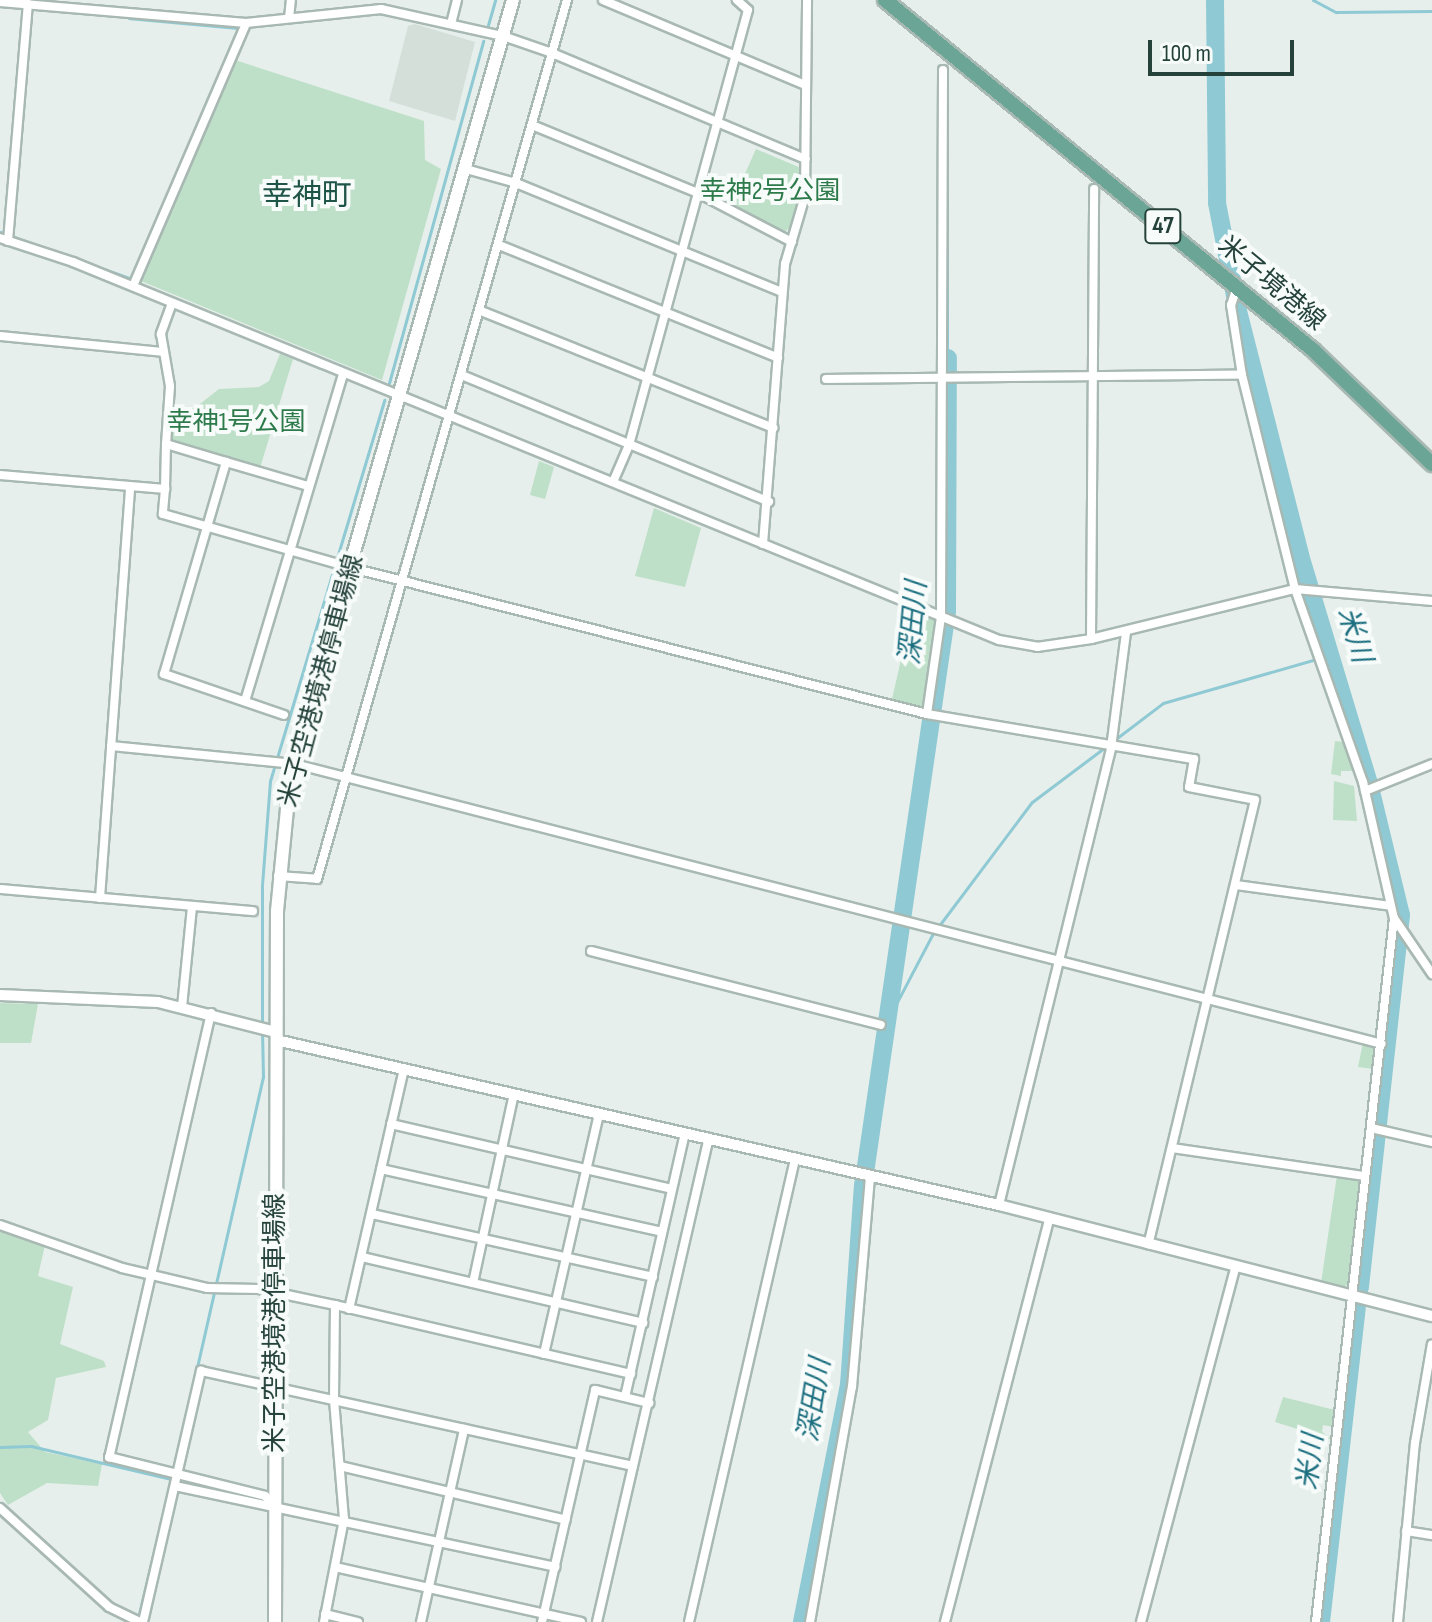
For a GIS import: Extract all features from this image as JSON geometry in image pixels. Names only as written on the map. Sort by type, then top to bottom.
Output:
[{"type":"main road","name":"米子空港境港停車場線","points":[[275,1622],[278,876],[295,764],[513,0]]},
{"type":"main road","name":"米子境港線","points":[[885,0],[1237,286],[1432,464]]},
{"type":"street","points":[[289,18],[291,0]]},
{"type":"street","points":[[451,24],[457,0]]},
{"type":"street","points":[[278,876],[317,879],[453,415],[567,0]]},
{"type":"street","points":[[603,0],[805,85]]},
{"type":"street","points":[[613,482],[629,445],[748,10],[737,0]]},
{"type":"street","points":[[763,544],[769,502],[782,292],[805,196],[806,0]]},
{"type":"street","points":[[0,2],[50,3],[246,23],[381,9],[503,36],[552,53],[806,159]]},
{"type":"street","points":[[28,4],[4,240],[133,286],[343,375],[453,415],[999,640],[1037,647],[1091,639],[1295,589],[1432,601]]},
{"type":"street","points":[[133,286],[246,23]]},
{"type":"street","points":[[927,714],[941,617],[943,70]]},
{"type":"street","points":[[532,125],[698,193],[792,242]]},
{"type":"street","points":[[466,169],[516,183],[782,292]]},
{"type":"street","points":[[1091,639],[1094,189]]},
{"type":"street","points":[[499,245],[778,358]]},
{"type":"street","points":[[1237,286],[1231,305],[1242,375],[1295,589],[1365,791],[1394,918],[1316,1622]]},
{"type":"street","points":[[172,303],[161,334],[170,386],[163,514],[352,568],[927,714],[1111,748],[1194,759],[1189,787],[1255,800],[1148,1244]]},
{"type":"street","points":[[481,311],[774,428]]},
{"type":"street","points":[[0,336],[163,352]]},
{"type":"street","points":[[245,701],[343,375]]},
{"type":"street","points":[[826,379],[1242,375]]},
{"type":"street","points":[[464,376],[769,502]]},
{"type":"street","points":[[166,444],[308,486]]},
{"type":"street","points":[[226,462],[164,674],[284,715]]},
{"type":"street","points":[[0,475],[165,489]]},
{"type":"street","points":[[100,898],[130,487]]},
{"type":"street","points":[[999,1205],[1111,748],[1126,632]]},
{"type":"street","points":[[111,746],[295,764],[1382,1044]]},
{"type":"street","points":[[1365,791],[1432,764]]},
{"type":"street","points":[[1236,885],[1391,906]]},
{"type":"street","points":[[0,889],[253,911]]},
{"type":"street","points":[[182,1007],[192,906]]},
{"type":"street","points":[[1394,918],[1432,974]]},
{"type":"street","points":[[591,951],[881,1025]]},
{"type":"street","points":[[0,995],[182,1007],[211,1013],[276,1036],[404,1069],[999,1205],[1351,1298],[1432,1316]]},
{"type":"street","points":[[211,1013],[109,1457],[265,1496],[275,1505]]},
{"type":"street","points":[[349,1309],[404,1069]]},
{"type":"street","points":[[473,1283],[514,1094]]},
{"type":"street","points":[[544,1354],[599,1113]]},
{"type":"street","points":[[391,1124],[672,1189]]},
{"type":"street","points":[[1371,1128],[1432,1142]]},
{"type":"street","points":[[625,1397],[685,1133]]},
{"type":"street","points":[[597,1622],[709,1138]]},
{"type":"street","points":[[1172,1148],[1365,1176]]},
{"type":"street","points":[[689,1622],[795,1159]]},
{"type":"street","points":[[381,1169],[662,1232]]},
{"type":"street","points":[[810,1622],[852,1387],[870,1175]]},
{"type":"street","points":[[372,1214],[653,1277]]},
{"type":"street","points":[[945,1622],[1049,1219]]},
{"type":"street","points":[[0,1225],[151,1274],[207,1288],[276,1292],[631,1374]]},
{"type":"street","points":[[362,1257],[643,1323]]},
{"type":"street","points":[[1141,1622],[1235,1268]]},
{"type":"street","points":[[335,1305],[334,1399],[344,1519],[324,1618],[358,1622]]},
{"type":"street","points":[[1398,1622],[1406,1531],[1432,1344]]},
{"type":"street","points":[[0,1508],[109,1607],[140,1621],[201,1371],[633,1466]]},
{"type":"street","points":[[543,1617],[595,1390],[649,1403]]},
{"type":"street","points":[[421,1622],[464,1429]]},
{"type":"street","points":[[340,1466],[566,1520]]},
{"type":"street","points":[[175,1486],[344,1519],[555,1567]]},
{"type":"street","points":[[1406,1531],[1432,1535]]},
{"type":"street","points":[[335,1567],[429,1587],[543,1617],[581,1622]]},
{"type":"shaded area","points":[[415,24],[475,42],[455,121],[389,101],[408,26]]},
{"type":"green space","points":[[235,60],[424,121],[425,160],[441,169],[382,380],[141,281]]},
{"type":"green space","name":"幸神2号公園","points":[[756,149],[801,168],[801,195],[790,228],[784,232],[731,205]]},
{"type":"green space","name":"幸神1号公園","points":[[280,354],[293,359],[260,468],[173,444],[171,413],[196,407],[219,389],[259,387],[269,381]]},
{"type":"green space","points":[[539,461],[554,467],[545,499],[530,495]]},
{"type":"green space","points":[[654,508],[701,528],[685,587],[635,576]]},
{"type":"green space","points":[[912,611],[938,621],[924,709],[892,699]]},
{"type":"green space","points":[[1335,741],[1344,742],[1353,771],[1341,771],[1341,776],[1331,774]]},
{"type":"green space","points":[[1334,781],[1354,786],[1357,821],[1333,820]]},
{"type":"green space","points":[[0,1003],[38,1004],[31,1043],[0,1043]]},
{"type":"green space","points":[[1363,1043],[1377,1047],[1374,1069],[1358,1067]]},
{"type":"green space","points":[[1337,1175],[1359,1178],[1350,1282],[1343,1288],[1321,1283]]},
{"type":"green space","points":[[0,1230],[45,1245],[38,1276],[73,1287],[60,1344],[104,1361],[106,1367],[56,1378],[48,1420],[28,1432],[45,1452],[102,1464],[98,1486],[47,1483],[8,1505],[0,1493]]},
{"type":"green space","points":[[1283,1397],[1335,1410],[1333,1427],[1323,1425],[1322,1432],[1333,1440],[1275,1422]]},
{"type":"water","points":[[128,20],[238,28],[238,30]]},
{"type":"water","points":[[949,78],[949,371],[947,371]]},
{"type":"water","points":[[544,458],[697,522],[544,460]]},
{"type":"waterway","points":[[488,25],[495,0]]},
{"type":"waterway","name":"米川","points":[[1215,0],[1217,203],[1238,311],[1300,555],[1369,783],[1401,915],[1360,1288]]},
{"type":"waterway","points":[[1313,0],[1336,12],[1432,11]]},
{"type":"waterway","points":[[389,383],[483,41]]},
{"type":"waterway","points":[[0,232],[132,279]]},
{"type":"waterway","name":"深田川","points":[[866,1166],[947,611],[948,358]]},
{"type":"waterway","points":[[262,1024],[262,885],[270,781],[384,400]]},
{"type":"waterway","points":[[1113,741],[1163,703],[1330,655]]},
{"type":"waterway","points":[[885,1025],[932,935],[1032,802],[1104,748]]},
{"type":"waterway","points":[[175,1464],[263,1077],[262,1031]]},
{"type":"waterway","name":"深田川","points":[[802,1622],[849,1385],[863,1184]]},
{"type":"waterway","name":"米川","points":[[1321,1622],[1357,1308]]},
{"type":"waterway","points":[[0,1447],[31,1446],[171,1479]]},
{"type":"waterway","points":[[190,1484],[250,1498]]},
{"type":"waterway","points":[[138,1618],[168,1493]]},
{"type":"district","name":"幸神町","points":[[307,196]]}]
